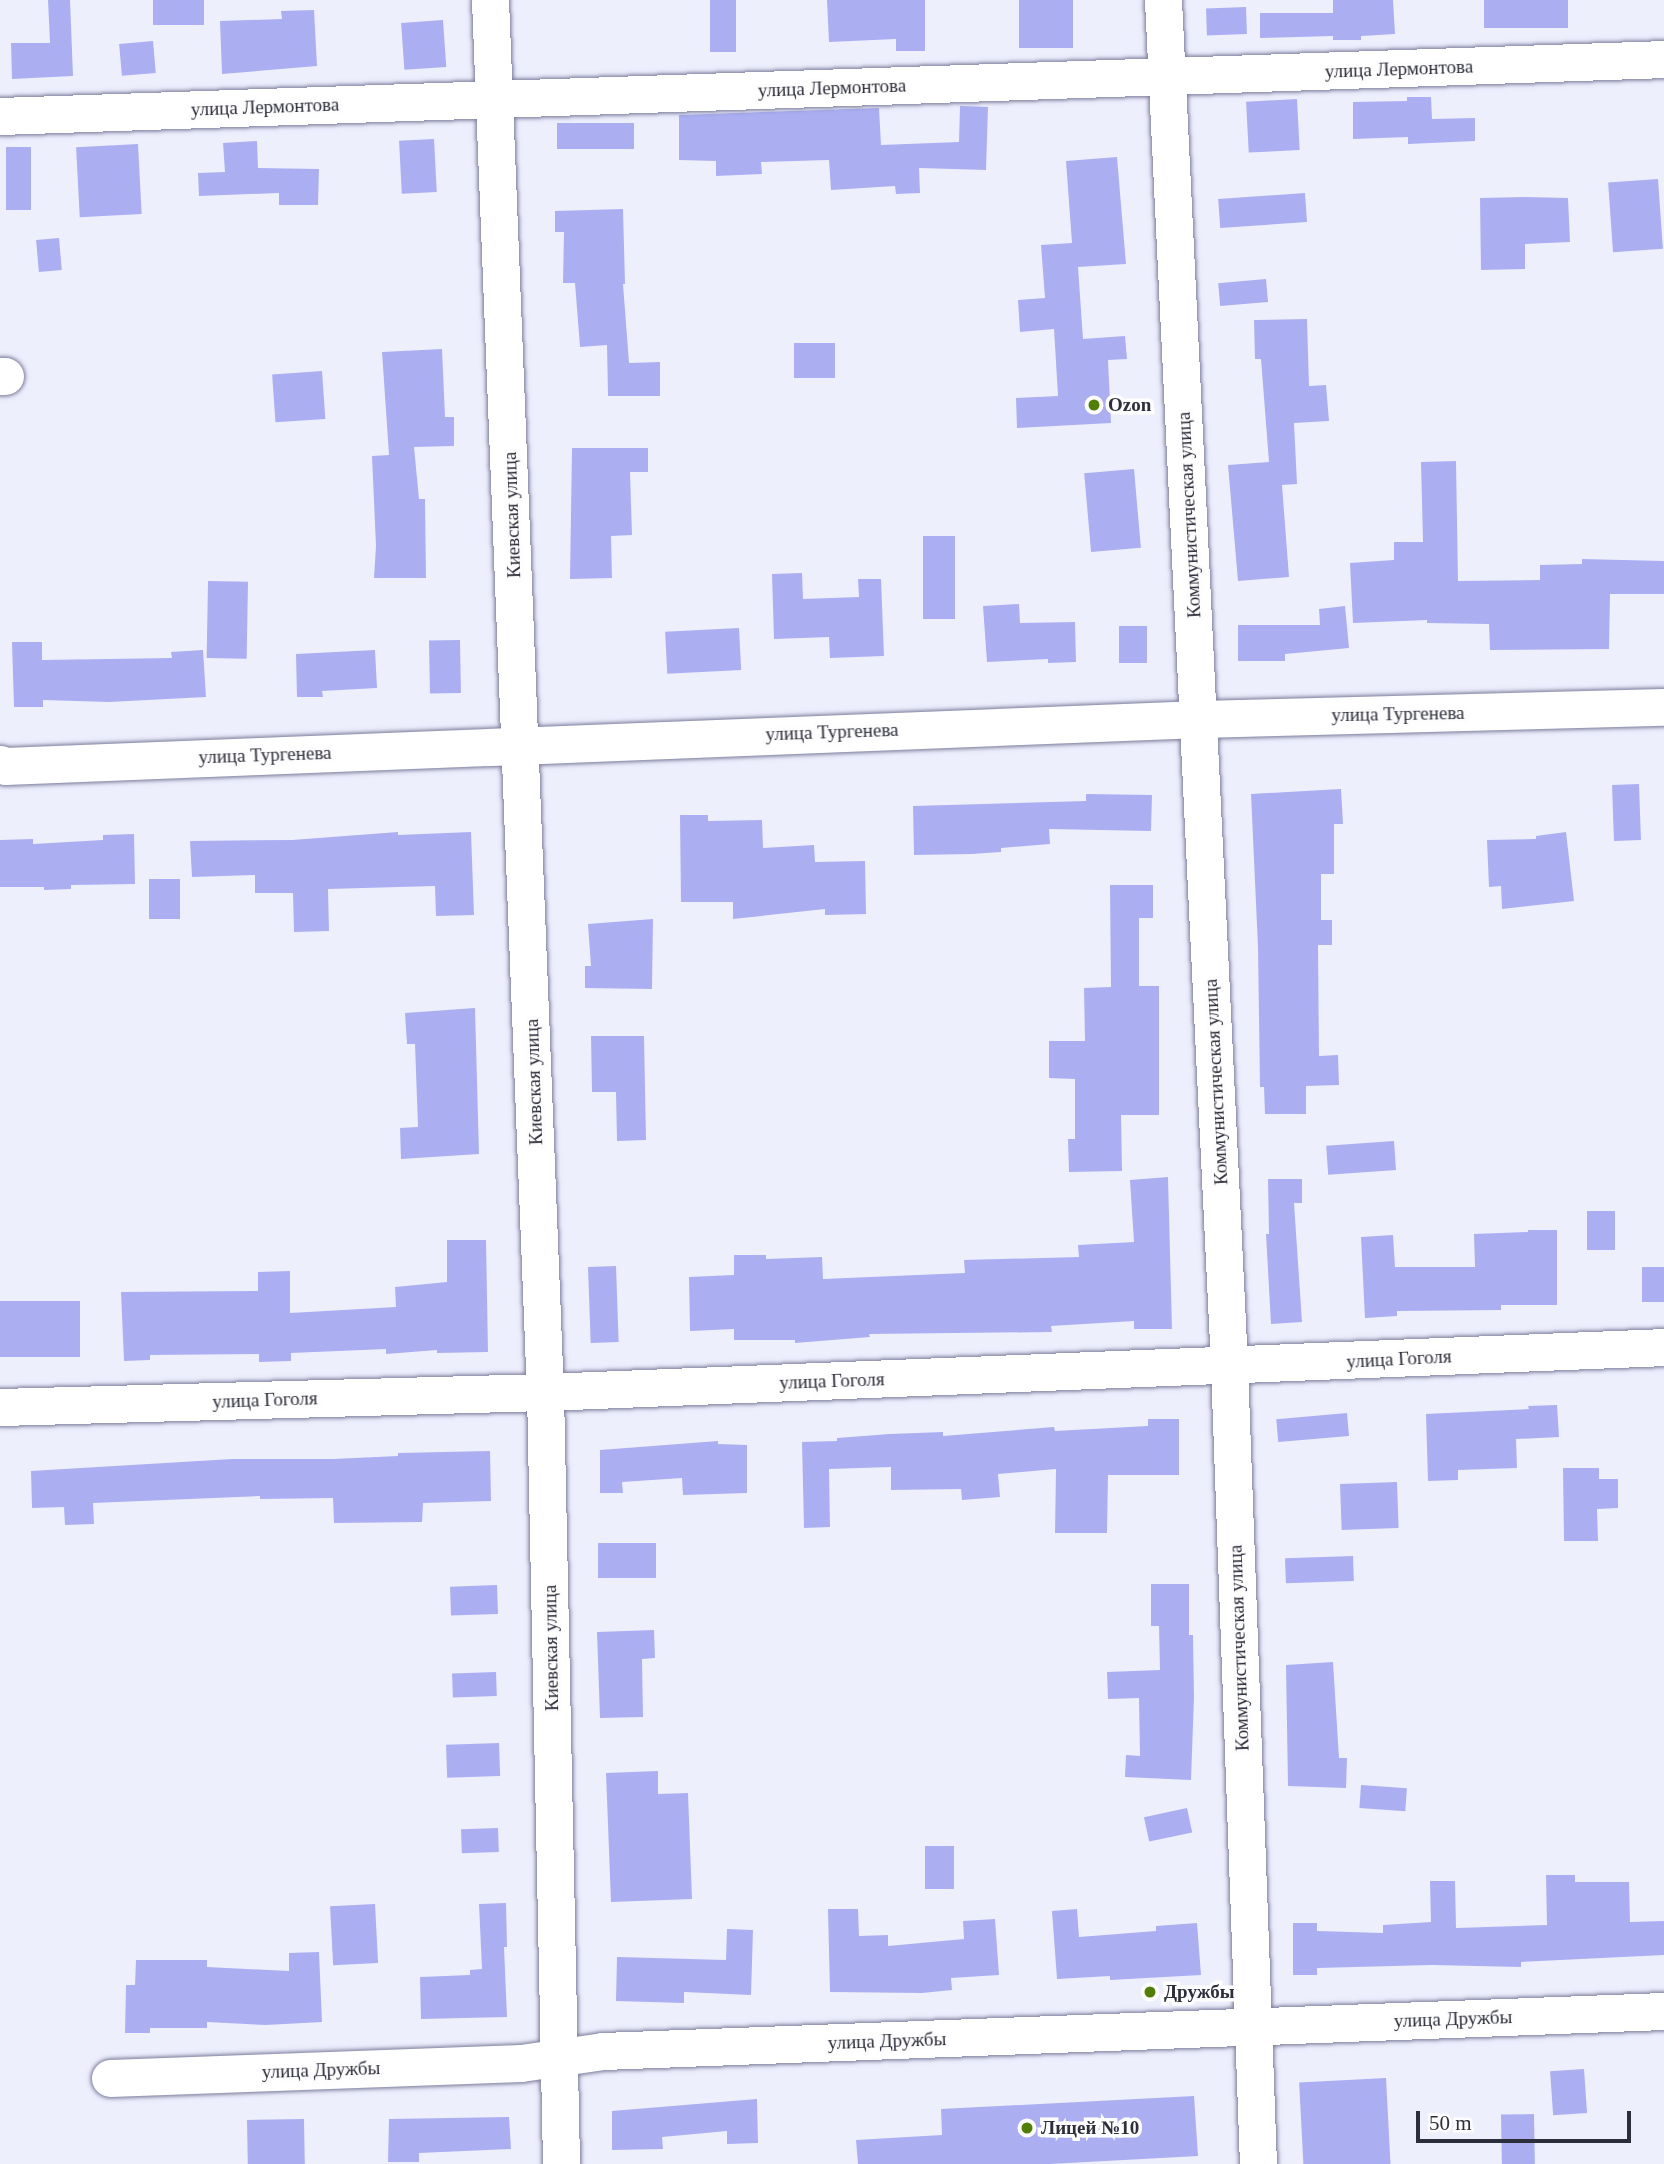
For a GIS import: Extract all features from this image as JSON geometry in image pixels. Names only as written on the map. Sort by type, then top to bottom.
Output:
[{"type":"street","name":"Киевская улица","points":[[490,0],[522,744],[545,1392],[561,2164]]},
{"type":"street","name":"Коммунистическая улица","points":[[1163,0],[1200,719],[1229,1366],[1258,2164]]},
{"type":"street","name":"улица Лермонтова","points":[[0,116],[1664,59]]},
{"type":"street","name":"улица Тургенева","points":[[0,764],[5,766],[1200,719],[1664,707]]},
{"type":"street","name":"улица Гоголя","points":[[0,1407],[545,1392],[1664,1347]]},
{"type":"street","name":"улица Дружбы","points":[[110,2078],[520,2063],[603,2051],[1664,2011]]},
{"type":"building","points":[[48,0],[70,0],[73,76],[12,79],[11,43],[50,43]]},
{"type":"building","points":[[153,0],[204,0],[204,25],[153,25]]},
{"type":"building","points":[[710,0],[736,0],[736,52],[710,52]]},
{"type":"building","points":[[827,0],[925,0],[925,51],[896,51],[896,39],[829,42]]},
{"type":"building","points":[[1019,0],[1073,0],[1073,48],[1019,48]]},
{"type":"building","points":[[1333,0],[1393,0],[1395,34],[1361,36],[1361,40],[1333,40],[1333,36],[1260,38],[1260,13],[1333,13]]},
{"type":"building","points":[[1484,0],[1568,0],[1568,28],[1484,28]]},
{"type":"building","points":[[1246,7],[1247,34],[1207,35],[1206,8]]},
{"type":"building","points":[[314,10],[317,66],[222,74],[220,21],[282,19],[281,11]]},
{"type":"building","points":[[443,20],[446,67],[404,70],[401,23]]},
{"type":"building","points":[[153,41],[156,73],[122,76],[119,44]]},
{"type":"building","points":[[1407,97],[1431,97],[1432,119],[1475,118],[1475,141],[1408,144],[1408,137],[1353,139],[1353,102],[1407,101]]},
{"type":"building","points":[[1297,99],[1300,150],[1249,153],[1246,102]]},
{"type":"building","points":[[960,106],[988,107],[986,170],[919,168],[920,193],[896,194],[895,186],[831,190],[829,160],[761,162],[762,174],[716,176],[716,161],[679,160],[679,115],[879,108],[881,145],[959,142]]},
{"type":"building","points":[[557,123],[634,123],[634,149],[557,149]]},
{"type":"building","points":[[434,139],[437,192],[402,194],[399,141]]},
{"type":"building","points":[[257,141],[258,168],[319,169],[318,205],[279,205],[279,193],[199,196],[198,173],[225,172],[223,143]]},
{"type":"building","points":[[138,144],[142,214],[80,217],[76,147]]},
{"type":"building","points":[[6,147],[31,147],[31,210],[6,210]]},
{"type":"building","points":[[1117,157],[1126,264],[1078,267],[1083,339],[1125,336],[1127,359],[1108,360],[1111,423],[1017,428],[1016,398],[1058,396],[1054,329],[1020,332],[1018,300],[1045,298],[1041,245],[1072,243],[1066,161]]},
{"type":"building","points":[[1658,179],[1663,249],[1613,252],[1608,182]]},
{"type":"building","points":[[1305,193],[1307,222],[1220,228],[1218,199]]},
{"type":"building","points":[[1480,198],[1568,198],[1570,242],[1525,244],[1525,269],[1481,270]]},
{"type":"building","points":[[623,209],[623,284],[629,363],[660,362],[660,396],[608,396],[607,345],[580,347],[575,283],[563,283],[564,232],[555,232],[555,211]]},
{"type":"building","points":[[59,238],[62,270],[39,272],[36,240]]},
{"type":"building","points":[[1266,279],[1268,302],[1220,306],[1218,283]]},
{"type":"building","points":[[1307,319],[1309,386],[1326,385],[1329,421],[1294,423],[1297,484],[1282,485],[1289,577],[1238,581],[1228,465],[1269,462],[1261,359],[1255,359],[1254,320]]},
{"type":"building","points":[[794,343],[835,343],[835,378],[794,378]]},
{"type":"building","points":[[442,349],[445,417],[454,417],[454,446],[414,447],[419,499],[425,499],[426,578],[374,578],[376,546],[372,456],[389,455],[382,352]]},
{"type":"building","points":[[322,371],[325,419],[275,422],[272,374]]},
{"type":"building","points":[[572,448],[648,448],[648,472],[630,472],[632,535],[611,536],[612,578],[570,579]]},
{"type":"building","points":[[1456,461],[1458,581],[1540,580],[1540,565],[1582,564],[1582,559],[1664,561],[1664,594],[1610,594],[1609,649],[1490,650],[1489,624],[1427,623],[1427,620],[1353,623],[1350,563],[1394,560],[1394,542],[1423,542],[1421,462]]},
{"type":"building","points":[[1134,469],[1141,548],[1091,552],[1084,473]]},
{"type":"building","points":[[923,536],[955,536],[955,619],[923,619]]},
{"type":"building","points":[[802,573],[803,599],[859,597],[858,579],[881,579],[884,656],[830,658],[829,637],[774,639],[772,574]]},
{"type":"building","points":[[208,581],[248,582],[247,659],[207,658]]},
{"type":"building","points":[[1019,604],[1020,623],[1075,622],[1076,662],[1048,663],[1048,659],[987,662],[983,606]]},
{"type":"building","points":[[1345,606],[1349,648],[1285,654],[1285,661],[1238,661],[1238,625],[1320,625],[1319,609]]},
{"type":"building","points":[[1119,626],[1147,626],[1147,663],[1119,663]]},
{"type":"building","points":[[739,628],[741,670],[667,674],[665,632]]},
{"type":"building","points":[[460,640],[461,693],[430,694],[429,641]]},
{"type":"building","points":[[12,642],[42,642],[42,660],[172,658],[171,652],[203,650],[206,697],[109,702],[43,700],[43,707],[14,707]]},
{"type":"building","points":[[375,650],[377,688],[322,691],[323,697],[297,697],[296,654]]},
{"type":"building","points":[[1639,784],[1641,840],[1614,841],[1612,785]]},
{"type":"building","points":[[1341,789],[1343,824],[1334,824],[1334,874],[1321,874],[1321,920],[1332,920],[1332,945],[1318,945],[1319,1056],[1338,1055],[1339,1085],[1306,1086],[1306,1114],[1265,1114],[1264,1087],[1260,1087],[1258,947],[1251,794]]},
{"type":"building","points":[[1086,794],[1152,795],[1151,831],[1049,829],[1050,844],[1001,848],[1001,852],[914,855],[913,806],[1086,801]]},
{"type":"building","points":[[680,815],[708,815],[708,821],[762,820],[763,848],[814,845],[815,862],[865,861],[866,914],[825,915],[825,909],[733,919],[733,902],[681,902]]},
{"type":"building","points":[[398,832],[398,835],[471,832],[474,915],[436,916],[435,886],[328,889],[329,931],[294,932],[293,893],[255,893],[255,875],[192,877],[190,841],[292,840]]},
{"type":"building","points":[[1566,832],[1574,901],[1502,909],[1501,886],[1489,887],[1487,840],[1536,839],[1536,836]]},
{"type":"building","points":[[134,834],[135,884],[71,885],[71,889],[44,890],[44,887],[0,887],[0,840],[33,839],[33,844],[103,840],[103,835]]},
{"type":"building","points":[[149,879],[180,879],[180,919],[149,919]]},
{"type":"building","points":[[1110,885],[1153,885],[1153,918],[1139,918],[1139,986],[1159,986],[1159,1115],[1121,1115],[1122,1171],[1069,1172],[1068,1139],[1075,1139],[1075,1079],[1049,1078],[1049,1041],[1085,1041],[1084,988],[1111,987]]},
{"type":"building","points":[[653,919],[652,989],[585,988],[585,966],[591,966],[588,924]]},
{"type":"building","points":[[475,1008],[479,1154],[401,1159],[400,1128],[418,1127],[415,1044],[407,1044],[405,1013]]},
{"type":"building","points":[[591,1036],[644,1036],[646,1140],[617,1141],[616,1092],[592,1092]]},
{"type":"building","points":[[1394,1141],[1396,1170],[1328,1175],[1326,1146]]},
{"type":"building","points":[[1168,1177],[1172,1329],[1134,1329],[1134,1321],[1051,1326],[1052,1332],[869,1334],[870,1337],[795,1343],[795,1340],[734,1340],[734,1329],[690,1331],[689,1277],[734,1275],[734,1255],[766,1255],[766,1259],[822,1257],[823,1279],[965,1273],[964,1260],[1079,1257],[1078,1245],[1134,1242],[1130,1180]]},
{"type":"building","points":[[1268,1179],[1302,1179],[1302,1203],[1294,1203],[1302,1322],[1271,1324],[1266,1234],[1269,1234]]},
{"type":"building","points":[[1587,1211],[1615,1211],[1615,1250],[1587,1250]]},
{"type":"building","points":[[1557,1230],[1557,1305],[1501,1305],[1501,1310],[1397,1311],[1397,1316],[1365,1318],[1361,1237],[1393,1235],[1395,1267],[1475,1267],[1474,1234]]},
{"type":"building","points":[[447,1240],[486,1240],[488,1352],[437,1353],[437,1350],[386,1354],[386,1349],[291,1353],[291,1361],[259,1362],[259,1354],[150,1355],[150,1360],[124,1361],[121,1292],[258,1291],[258,1272],[290,1271],[290,1313],[396,1307],[395,1287],[447,1282]]},
{"type":"building","points":[[616,1266],[619,1342],[591,1343],[588,1267]]},
{"type":"building","points":[[1642,1267],[1664,1267],[1664,1302],[1642,1302]]},
{"type":"building","points":[[0,1301],[80,1301],[80,1357],[0,1357]]},
{"type":"building","points":[[1557,1405],[1559,1437],[1516,1439],[1517,1468],[1458,1470],[1458,1480],[1428,1481],[1426,1414]]},
{"type":"building","points":[[1347,1413],[1349,1436],[1278,1442],[1276,1419]]},
{"type":"building","points":[[1148,1419],[1179,1419],[1179,1475],[1108,1475],[1107,1533],[1055,1533],[1056,1469],[998,1474],[1000,1497],[962,1500],[961,1489],[891,1490],[891,1467],[829,1469],[830,1527],[804,1528],[802,1442],[837,1441],[837,1438],[890,1434],[943,1432],[943,1436],[1054,1427],[1055,1431],[1148,1426]]},
{"type":"building","points":[[718,1441],[718,1444],[747,1445],[747,1493],[683,1495],[682,1478],[622,1482],[623,1493],[600,1493],[600,1450]]},
{"type":"building","points":[[490,1451],[491,1501],[423,1503],[422,1522],[334,1523],[333,1498],[260,1499],[260,1496],[93,1503],[94,1524],[65,1525],[64,1507],[32,1508],[31,1471],[232,1459],[333,1459],[398,1456],[398,1453]]},
{"type":"building","points":[[1563,1468],[1599,1468],[1599,1479],[1618,1479],[1618,1508],[1597,1509],[1598,1541],[1564,1541]]},
{"type":"building","points":[[1397,1482],[1399,1528],[1342,1530],[1340,1484]]},
{"type":"building","points":[[598,1543],[656,1543],[656,1578],[598,1578]]},
{"type":"building","points":[[1353,1556],[1354,1581],[1286,1583],[1285,1558]]},
{"type":"building","points":[[1151,1584],[1189,1584],[1189,1635],[1193,1635],[1194,1697],[1191,1780],[1125,1777],[1126,1755],[1140,1756],[1139,1698],[1108,1699],[1107,1672],[1160,1670],[1159,1626],[1151,1626]]},
{"type":"building","points":[[497,1585],[498,1614],[451,1616],[450,1587]]},
{"type":"building","points":[[654,1630],[655,1658],[642,1659],[643,1717],[600,1718],[597,1632]]},
{"type":"building","points":[[1333,1662],[1339,1758],[1347,1758],[1346,1788],[1288,1786],[1286,1665]]},
{"type":"building","points":[[496,1672],[497,1696],[453,1698],[452,1674]]},
{"type":"building","points":[[499,1743],[500,1776],[447,1778],[446,1745]]},
{"type":"building","points":[[658,1771],[658,1794],[688,1793],[692,1899],[611,1902],[606,1773]]},
{"type":"building","points":[[1361,1785],[1407,1788],[1405,1811],[1359,1808]]},
{"type":"building","points":[[1187,1808],[1192,1832],[1149,1842],[1144,1817]]},
{"type":"building","points":[[498,1828],[499,1852],[462,1853],[461,1829]]},
{"type":"building","points":[[925,1846],[954,1846],[954,1889],[925,1889]]},
{"type":"building","points":[[1546,1875],[1575,1875],[1575,1882],[1629,1882],[1630,1922],[1664,1921],[1664,1955],[1521,1962],[1521,1967],[1432,1965],[1317,1968],[1317,1975],[1293,1975],[1293,1923],[1317,1923],[1317,1931],[1383,1933],[1383,1925],[1431,1922],[1430,1881],[1455,1881],[1456,1928],[1547,1925]]},
{"type":"building","points":[[506,1903],[507,1947],[504,1947],[507,2017],[421,2019],[420,1977],[470,1975],[470,1970],[482,1969],[479,1904]]},
{"type":"building","points":[[375,1904],[378,1963],[333,1965],[330,1906]]},
{"type":"building","points":[[828,1909],[858,1909],[859,1936],[888,1935],[888,1946],[964,1939],[963,1921],[995,1919],[999,1975],[951,1978],[952,1990],[922,1993],[830,1992]]},
{"type":"building","points":[[1077,1909],[1079,1937],[1156,1931],[1156,1926],[1197,1923],[1201,1975],[1110,1980],[1110,1976],[1057,1979],[1052,1911]]},
{"type":"building","points":[[727,1929],[753,1930],[751,1995],[684,1992],[684,2003],[616,2001],[617,1957],[726,1960]]},
{"type":"building","points":[[319,1952],[322,2022],[266,2025],[207,2022],[207,2028],[150,2028],[150,2033],[125,2033],[126,1985],[135,1985],[136,1960],[207,1960],[207,1967],[289,1971],[289,1953]]},
{"type":"building","points":[[1584,2069],[1587,2113],[1553,2115],[1550,2071]]},
{"type":"building","points":[[1386,2078],[1391,2164],[1303,2164],[1299,2083]]},
{"type":"building","name":"Лицей №10","points":[[1194,2096],[1198,2156],[1050,2164],[858,2164],[856,2140],[942,2135],[941,2109]]},
{"type":"building","points":[[757,2099],[758,2143],[727,2144],[727,2131],[662,2137],[663,2149],[612,2150],[612,2111]]},
{"type":"building","points":[[1534,2114],[1535,2164],[1502,2164],[1501,2115]]},
{"type":"building","points":[[509,2117],[511,2149],[419,2153],[419,2162],[388,2162],[389,2119]]},
{"type":"building","points":[[304,2119],[305,2164],[248,2164],[247,2120]]},
{"type":"place","name":"Ozon","points":[[1094,405]]},
{"type":"place","name":"Дружбы","points":[[1150,1992]]},
{"type":"place","name":"Лицей №10","points":[[1027,2128]]}]
